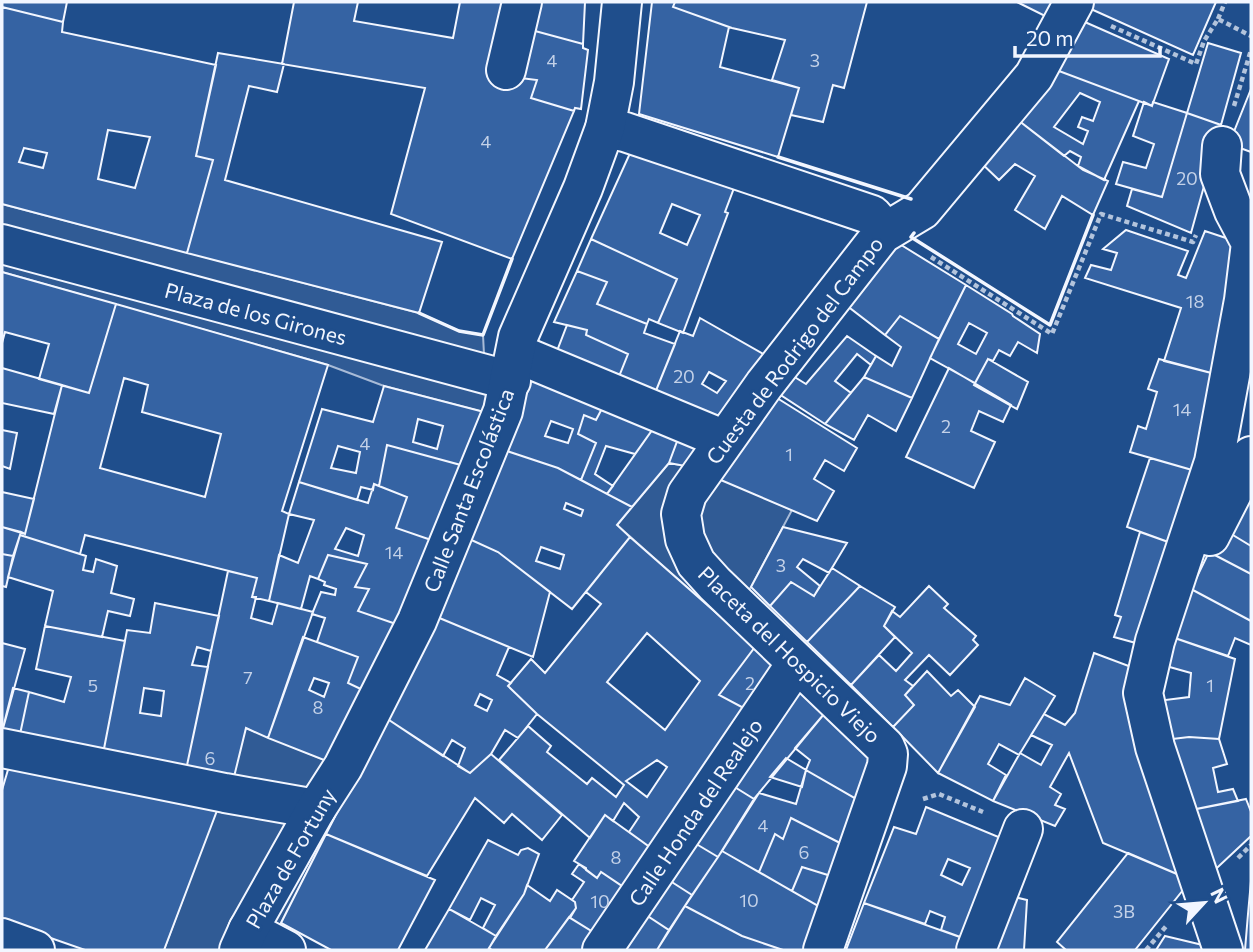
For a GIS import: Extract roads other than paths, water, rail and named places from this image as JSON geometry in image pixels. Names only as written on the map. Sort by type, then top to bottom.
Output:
[{"type":"street","points":[[506,71],[522,2]]},
{"type":"street","name":"Calle Santa Escolástica","points":[[343,768],[417,621],[520,370],[518,337],[583,188],[605,128],[614,82],[622,2]]},
{"type":"street","name":"Cuesta de Rodrigo del Campo","points":[[699,475],[764,385],[886,231],[922,210],[1034,76],[1072,5]]},
{"type":"street","points":[[605,128],[625,132],[872,215],[886,231]]},
{"type":"street","points":[[1222,146],[1220,174],[1234,211],[1251,243],[1244,300],[1214,462],[1155,641],[1143,693],[1155,747],[1223,950]]},
{"type":"street","name":"Plaza de los Girones","points":[[2,244],[520,370],[725,440]]},
{"type":"street","points":[[1186,548],[1208,539],[1251,456]]},
{"type":"street","name":"Placeta del Hospicio Viejo","points":[[699,475],[687,494],[681,514],[685,539],[696,563],[885,747],[888,754],[876,800],[823,950]]},
{"type":"street","name":"Calle Honda del Realejo","points":[[601,950],[789,674]]},
{"type":"street","points":[[2,748],[317,809]]},
{"type":"street","name":"Plaza de Fortuny","points":[[244,940],[343,768]]},
{"type":"street","points":[[976,950],[1023,829]]},
{"type":"street","points":[[2,938],[35,950]]},
{"type":"street","points":[[244,940],[286,950]]}]
